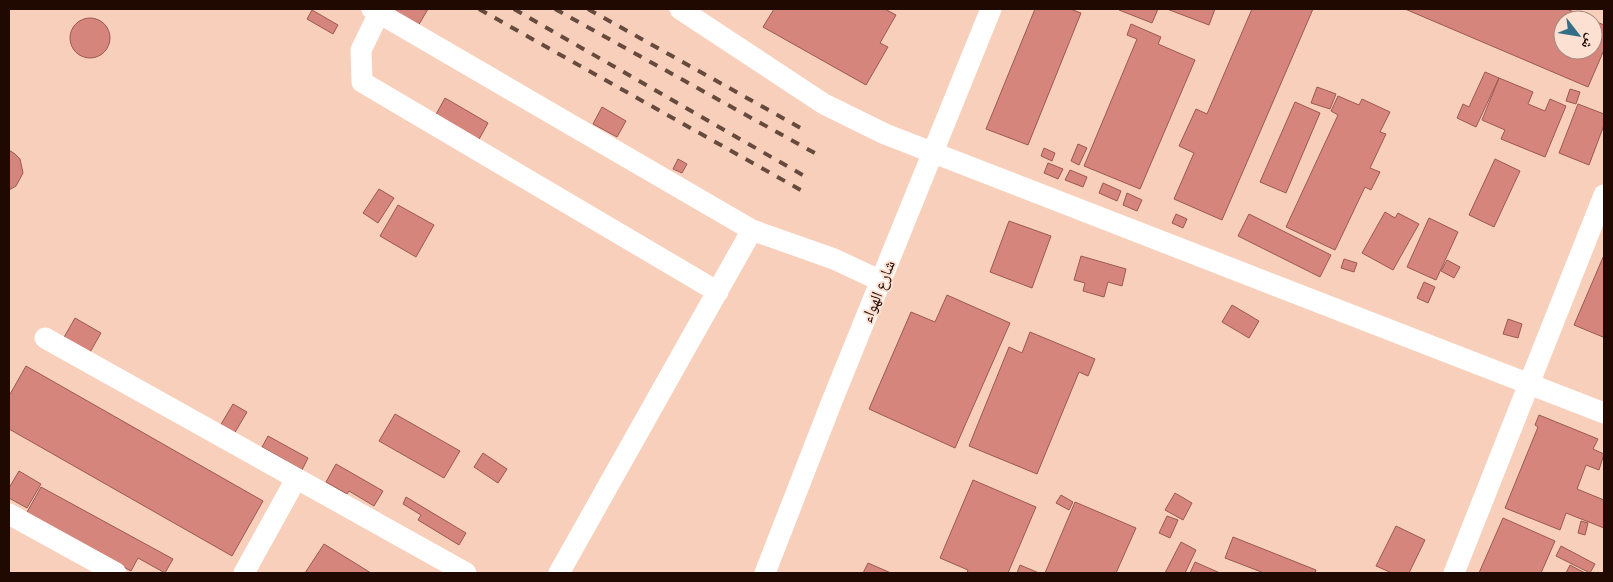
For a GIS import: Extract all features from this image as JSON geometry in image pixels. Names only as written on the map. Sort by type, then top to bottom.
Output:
[{"type":"street","points":[[680,9],[824,104],[885,134],[1604,413]]},
{"type":"street","name":"شارع الهواء","points":[[765,573],[832,400],[881,281],[940,155],[991,9]]},
{"type":"street","points":[[718,292],[362,82],[361,50],[376,11],[752,230],[834,259],[881,281]]},
{"type":"street","points":[[1454,573],[1604,196]]},
{"type":"street","points":[[559,573],[752,230]]},
{"type":"street","points":[[45,338],[466,573]]},
{"type":"street","points":[[244,573],[296,479]]},
{"type":"street","points":[[9,514],[116,573]]},
{"type":"building","points":[[396,9],[428,9],[418,26],[394,12]]},
{"type":"building","points":[[774,9],[885,9],[896,15],[880,43],[888,47],[866,85],[763,27]]},
{"type":"building","points":[[1035,9],[1070,9],[1081,13],[1028,145],[986,129]]},
{"type":"building","points":[[1120,9],[1158,9],[1152,23]]},
{"type":"building","points":[[1167,9],[1215,9],[1209,25]]},
{"type":"building","points":[[1252,9],[1313,9],[1222,220],[1174,199],[1194,153],[1179,146],[1196,109],[1207,114]]},
{"type":"building","points":[[1405,9],[1567,9],[1569,10],[1553,10],[1553,60],[1600,60],[1588,87]]},
{"type":"building","points":[[312,10],[338,25],[333,34],[307,19]]},
{"type":"building","points":[[90,18],[104,24],[110,38],[104,52],[90,58],[76,52],[70,38],[76,24]]},
{"type":"building","points":[[1131,24],[1161,37],[1158,44],[1195,60],[1140,189],[1084,166],[1137,39],[1127,35]]},
{"type":"building","points":[[1603,25],[1604,25],[1603,52]]},
{"type":"building","points":[[1485,72],[1499,78],[1476,127],[1457,118],[1463,104],[1469,107]]},
{"type":"building","points":[[1499,78],[1533,92],[1528,104],[1545,111],[1550,99],[1566,106],[1545,157],[1501,139],[1505,130],[1482,120]]},
{"type":"building","points":[[1317,87],[1336,94],[1330,109],[1311,103]]},
{"type":"building","points":[[1570,89],[1580,92],[1576,104],[1566,101]]},
{"type":"building","points":[[1338,96],[1359,105],[1362,99],[1390,112],[1380,132],[1386,134],[1370,168],[1380,172],[1371,190],[1365,187],[1335,250],[1286,227],[1338,115],[1331,111]]},
{"type":"building","points":[[445,98],[488,123],[477,143],[434,118]]},
{"type":"building","points":[[1295,102],[1320,113],[1286,193],[1260,182]]},
{"type":"building","points":[[1578,104],[1604,114],[1604,125],[1589,165],[1559,153]]},
{"type":"building","points":[[602,107],[626,121],[617,137],[593,124]]},
{"type":"building","points":[[1078,144],[1087,148],[1079,165],[1071,161]]},
{"type":"building","points":[[1044,148],[1055,153],[1052,161],[1041,156]]},
{"type":"building","points":[[9,150],[20,159],[23,173],[16,186],[9,190]]},
{"type":"building","points":[[678,159],[687,164],[682,173],[673,169]]},
{"type":"building","points":[[1495,159],[1520,171],[1494,227],[1469,215]]},
{"type":"building","points":[[1048,163],[1063,169],[1058,179],[1044,173]]},
{"type":"building","points":[[1070,170],[1087,177],[1083,187],[1065,180]]},
{"type":"building","points":[[1103,183],[1121,191],[1117,201],[1099,193]]},
{"type":"building","points":[[379,189],[394,198],[378,223],[363,213]]},
{"type":"building","points":[[1127,193],[1142,200],[1137,211],[1123,205]]},
{"type":"building","points":[[398,205],[434,225],[416,257],[380,236]]},
{"type":"building","points":[[1385,212],[1395,218],[1398,213],[1419,224],[1393,270],[1362,253]]},
{"type":"building","points":[[1176,214],[1187,219],[1183,228],[1172,223]]},
{"type":"building","points":[[1249,214],[1331,255],[1320,277],[1238,236]]},
{"type":"building","points":[[1429,218],[1458,232],[1436,280],[1407,267]]},
{"type":"building","points":[[1009,221],[1051,236],[1032,288],[990,272]]},
{"type":"building","points":[[1604,255],[1604,334],[1603,337],[1574,325]]},
{"type":"building","points":[[1081,256],[1126,269],[1122,286],[1108,282],[1104,297],[1083,291],[1085,283],[1074,280]]},
{"type":"building","points":[[1344,259],[1357,263],[1354,272],[1341,268]]},
{"type":"building","points":[[1447,260],[1460,267],[1454,278],[1441,271]]},
{"type":"building","points":[[1424,282],[1435,287],[1428,303],[1417,298]]},
{"type":"building","points":[[947,295],[1010,323],[955,448],[869,409],[911,312],[935,322]]},
{"type":"building","points":[[1232,305],[1259,321],[1249,338],[1222,322]]},
{"type":"building","points":[[75,318],[101,333],[89,354],[63,339]]},
{"type":"building","points":[[1508,319],[1522,324],[1518,338],[1503,334]]},
{"type":"building","points":[[1030,332],[1095,359],[1088,376],[1079,372],[1037,474],[969,446],[1009,347],[1022,353]]},
{"type":"building","points":[[26,366],[263,501],[232,556],[9,429],[9,396]]},
{"type":"building","points":[[233,404],[247,412],[234,434],[220,426]]},
{"type":"building","points":[[395,414],[460,451],[444,478],[379,441]]},
{"type":"building","points":[[1539,415],[1598,439],[1593,449],[1604,454],[1599,470],[1586,465],[1577,489],[1604,500],[1604,528],[1566,513],[1560,530],[1505,508],[1538,427],[1535,425]]},
{"type":"building","points":[[268,436],[308,458],[302,470],[262,447]]},
{"type":"building","points":[[483,453],[507,469],[498,483],[474,467]]},
{"type":"building","points":[[336,464],[383,491],[374,506],[349,491],[347,494],[326,482]]},
{"type":"building","points":[[19,471],[41,484],[27,508],[9,498],[9,488]]},
{"type":"building","points":[[973,480],[1036,507],[1008,573],[967,573],[968,570],[940,558]]},
{"type":"building","points":[[41,487],[173,559],[165,573],[138,558],[131,571],[26,514]]},
{"type":"building","points":[[1175,493],[1192,503],[1183,520],[1165,510]]},
{"type":"building","points":[[1061,495],[1073,502],[1069,510],[1056,503]]},
{"type":"building","points":[[406,497],[466,533],[459,545],[418,520],[421,515],[403,504]]},
{"type":"building","points":[[1075,502],[1136,528],[1116,573],[1045,573]]},
{"type":"building","points":[[1167,516],[1178,520],[1170,538],[1159,533]]},
{"type":"building","points":[[1503,518],[1555,541],[1541,573],[1479,573]]},
{"type":"building","points":[[1581,521],[1588,523],[1585,535],[1578,533]]},
{"type":"building","points":[[1396,526],[1425,540],[1409,573],[1392,573],[1376,566]]},
{"type":"building","points":[[1233,537],[1316,570],[1315,573],[1264,573],[1225,558]]},
{"type":"building","points":[[1181,542],[1196,550],[1185,573],[1165,573]]},
{"type":"building","points":[[324,544],[371,573],[305,573]]},
{"type":"building","points":[[1561,546],[1595,564],[1590,573],[1556,556]]},
{"type":"building","points":[[1195,562],[1220,573],[1190,573]]},
{"type":"building","points":[[868,563],[891,573],[863,573]]},
{"type":"building","points":[[1020,565],[1039,573],[1017,573]]},
{"type":"building","points":[[1570,565],[1585,573],[1566,573]]},
{"type":"railway","points":[[479,9],[806,193]]},
{"type":"railway","points":[[514,9],[806,177]]},
{"type":"railway","points":[[555,9],[820,156]]},
{"type":"railway","points":[[588,9],[806,131]]}]
